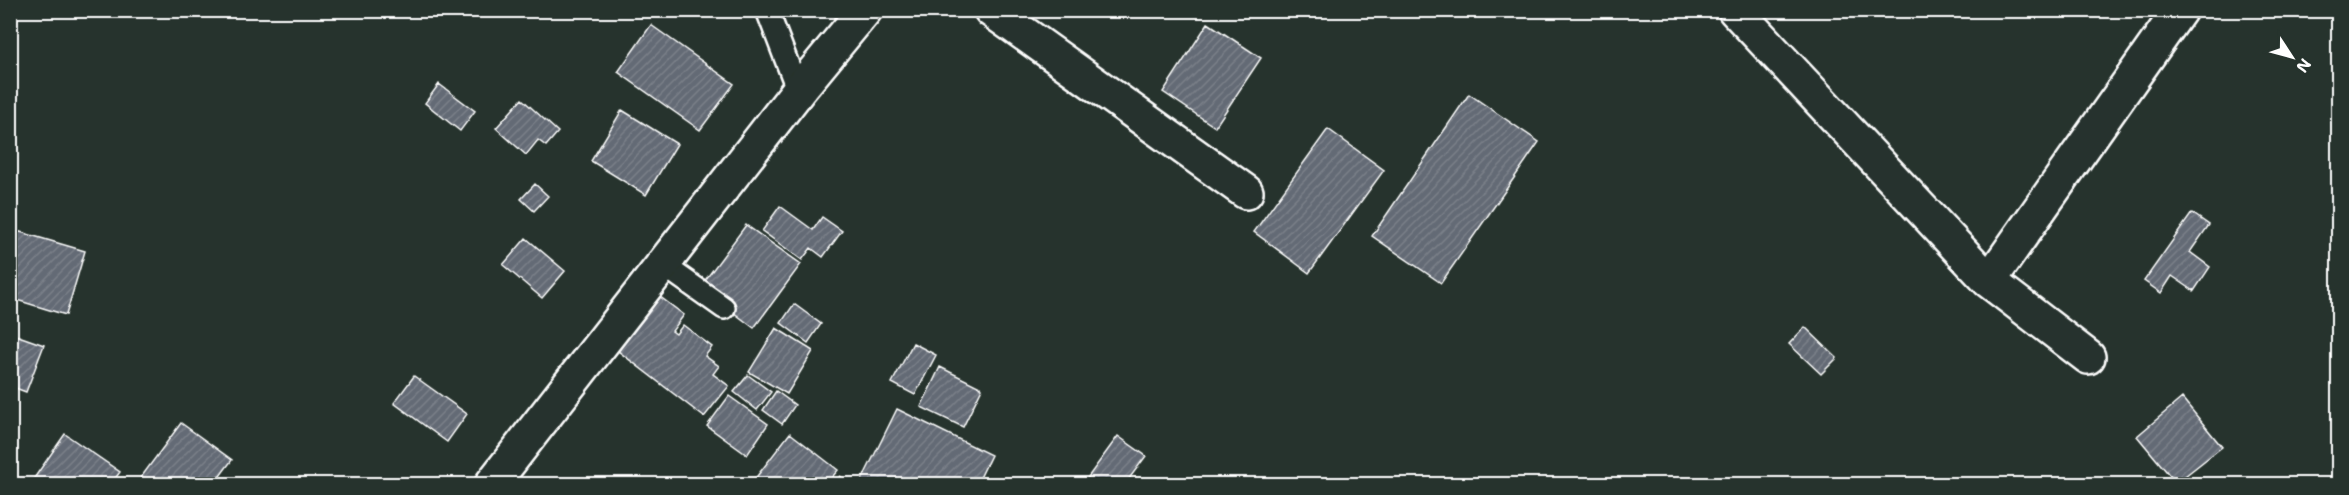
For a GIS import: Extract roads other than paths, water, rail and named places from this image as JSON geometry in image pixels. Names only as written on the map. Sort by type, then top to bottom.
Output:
[{"type":"street","points":[[492,484],[798,91],[865,10]]},
{"type":"street","points":[[991,10],[1246,192]]},
{"type":"street","points":[[1735,10],[1989,281],[2088,357]]},
{"type":"street","points":[[1989,281],[2180,10]]},
{"type":"lane","points":[[767,10],[798,91]]},
{"type":"lane","points":[[663,264],[724,308]]}]
